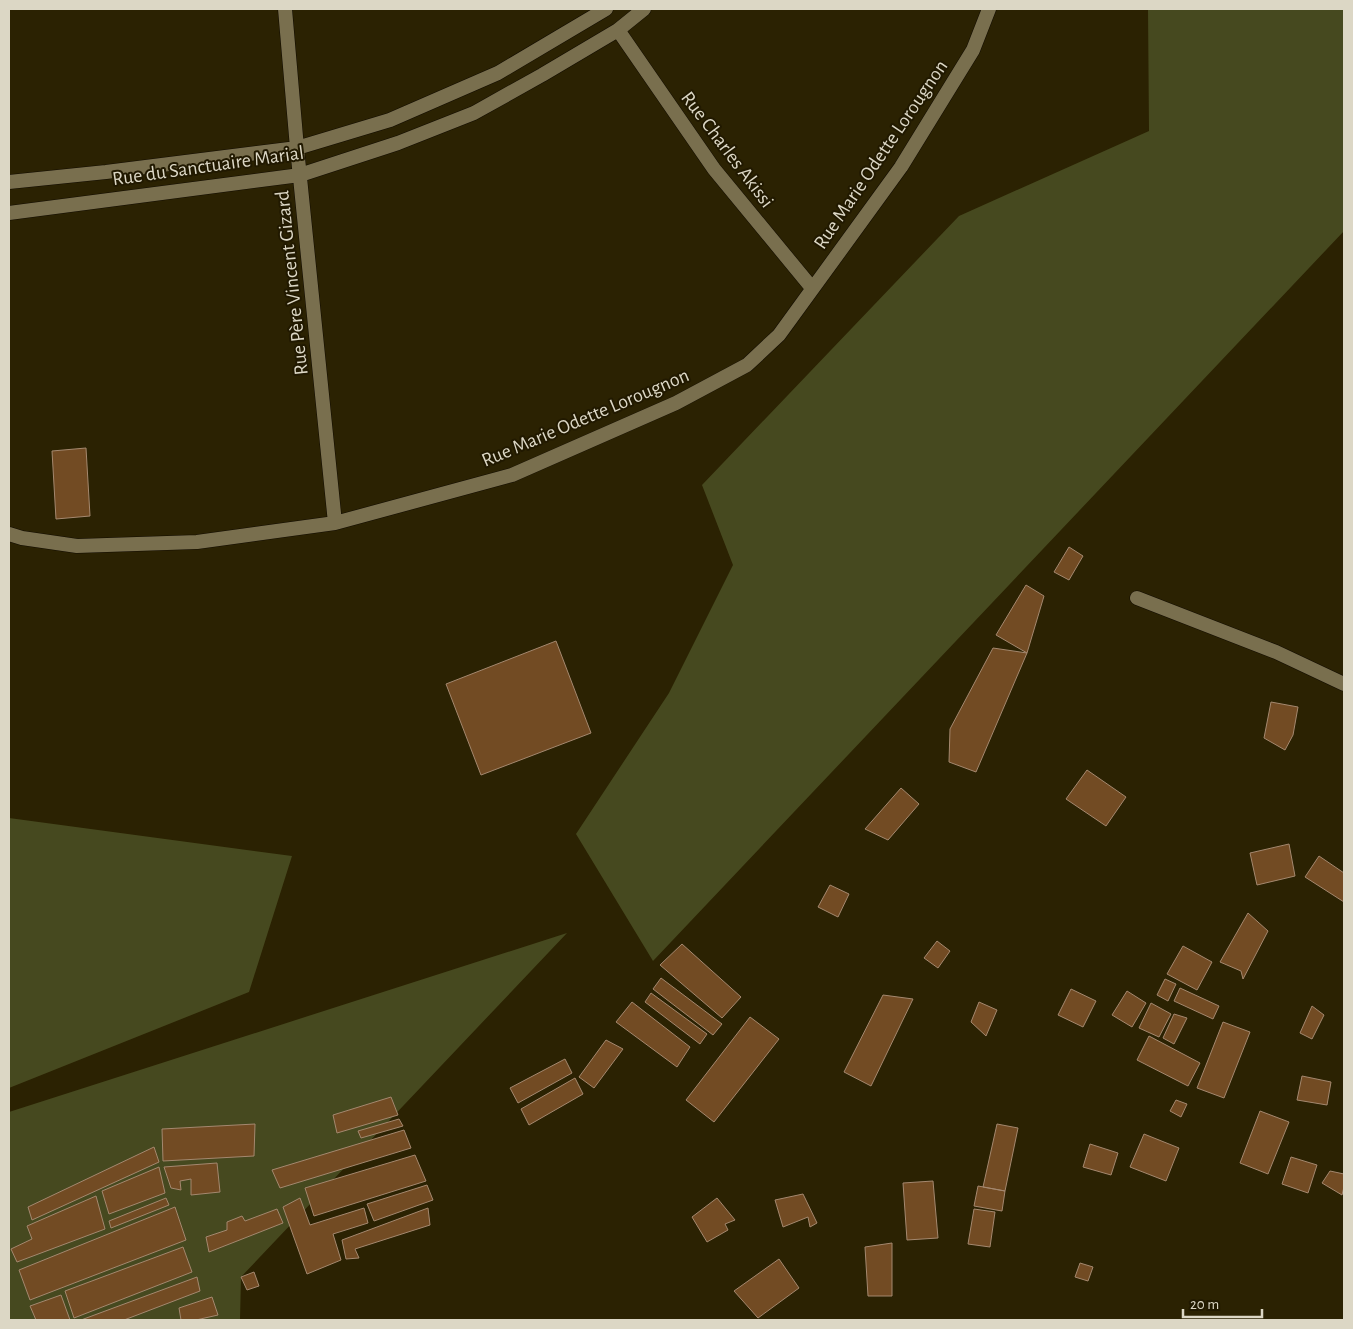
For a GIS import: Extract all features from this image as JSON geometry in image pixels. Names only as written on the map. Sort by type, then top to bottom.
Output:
[{"type":"street","name":"Rue Père Vincent Gizard","points":[[285,9],[297,148],[336,523]]},
{"type":"street","name":"Rue du Sanctuaire Marial","points":[[9,182],[297,148],[390,120],[498,73],[606,9]]},
{"type":"street","name":"Rue du Sanctuaire Marial","points":[[9,213],[300,174],[398,143],[474,113],[618,30],[644,9]]},
{"type":"street","name":"Rue Marie Odette Lorougnon","points":[[9,534],[22,538],[86,546],[197,542],[336,523],[512,475],[676,403],[746,365],[779,335],[901,166],[973,50],[989,9]]},
{"type":"street","name":"Rue Charles Akissi","points":[[618,30],[714,168],[812,288]]},
{"type":"street","points":[[1137,598],[1276,652],[1344,684]]},
{"type":"green space","points":[[1148,9],[1344,9],[1344,231],[653,961],[576,834],[669,693],[733,565],[702,485],[959,216],[1149,131]]},
{"type":"green space","points":[[9,818],[292,856],[249,992],[9,1088]]},
{"type":"green space","points":[[567,933],[241,1277],[240,1320],[9,1320],[9,1112]]},
{"type":"building","points":[[86,448],[90,516],[56,519],[52,451]]},
{"type":"building","points":[[1069,547],[1083,556],[1069,580],[1054,572]]},
{"type":"building","points":[[1026,585],[1044,596],[1027,653],[996,635]]},
{"type":"building","points":[[556,641],[591,733],[481,775],[446,684]]},
{"type":"building","points":[[993,648],[1027,653],[976,772],[949,762],[950,729]]},
{"type":"building","points":[[1271,702],[1298,707],[1293,735],[1285,750],[1264,738]]},
{"type":"building","points":[[1087,770],[1126,797],[1106,826],[1066,799]]},
{"type":"building","points":[[901,788],[919,804],[888,840],[865,829]]},
{"type":"building","points":[[1289,844],[1295,876],[1257,885],[1250,853]]},
{"type":"building","points":[[1319,856],[1344,873],[1344,902],[1305,877]]},
{"type":"building","points":[[830,885],[849,894],[838,917],[818,907]]},
{"type":"building","points":[[1248,913],[1268,931],[1243,979],[1241,971],[1220,962]]},
{"type":"building","points":[[937,941],[950,951],[938,968],[924,958]]},
{"type":"building","points":[[682,944],[741,997],[722,1018],[660,965]]},
{"type":"building","points":[[1183,946],[1212,962],[1197,990],[1167,974]]},
{"type":"building","points":[[661,978],[722,1024],[713,1035],[653,989]]},
{"type":"building","points":[[1165,979],[1176,984],[1168,1001],[1157,995]]},
{"type":"building","points":[[1180,988],[1219,1006],[1213,1019],[1174,1001]]},
{"type":"building","points":[[1071,989],[1096,1001],[1083,1027],[1058,1015]]},
{"type":"building","points":[[1127,991],[1146,1003],[1132,1027],[1112,1015]]},
{"type":"building","points":[[651,993],[707,1034],[700,1044],[645,1002]]},
{"type":"building","points":[[883,995],[913,999],[871,1086],[844,1072]]},
{"type":"building","points":[[632,1002],[690,1047],[677,1067],[616,1022]]},
{"type":"building","points":[[979,1002],[997,1010],[986,1036],[971,1022]]},
{"type":"building","points":[[1151,1003],[1171,1014],[1159,1037],[1139,1028]]},
{"type":"building","points":[[1312,1006],[1324,1015],[1312,1039],[1300,1033]]},
{"type":"building","points":[[1174,1014],[1187,1018],[1174,1044],[1163,1038]]},
{"type":"building","points":[[750,1017],[779,1039],[714,1122],[686,1100]]},
{"type":"building","points":[[1223,1022],[1250,1032],[1224,1098],[1197,1088]]},
{"type":"building","points":[[1149,1036],[1200,1063],[1188,1086],[1137,1060]]},
{"type":"building","points":[[606,1040],[623,1049],[594,1088],[579,1077]]},
{"type":"building","points":[[565,1059],[572,1073],[518,1103],[510,1088]]},
{"type":"building","points":[[1302,1076],[1331,1082],[1327,1105],[1297,1100]]},
{"type":"building","points":[[575,1078],[583,1094],[529,1125],[521,1109]]},
{"type":"building","points":[[391,1097],[398,1115],[337,1133],[333,1115]]},
{"type":"building","points":[[1176,1100],[1187,1104],[1181,1117],[1170,1111]]},
{"type":"building","points":[[1260,1111],[1289,1122],[1268,1174],[1240,1163]]},
{"type":"building","points":[[399,1119],[403,1126],[361,1138],[358,1131]]},
{"type":"building","points":[[255,1124],[254,1156],[163,1161],[162,1129]]},
{"type":"building","points":[[997,1124],[1018,1128],[1005,1191],[983,1187]]},
{"type":"building","points":[[404,1130],[411,1148],[280,1188],[272,1170]]},
{"type":"building","points":[[1144,1134],[1179,1148],[1166,1181],[1130,1167]]},
{"type":"building","points":[[1090,1144],[1118,1153],[1111,1175],[1083,1167]]},
{"type":"building","points":[[154,1147],[159,1162],[32,1220],[28,1207]]},
{"type":"building","points":[[415,1155],[426,1181],[314,1216],[305,1188]]},
{"type":"building","points":[[1291,1157],[1317,1165],[1308,1193],[1282,1184]]},
{"type":"building","points":[[217,1163],[220,1192],[191,1195],[191,1179],[180,1181],[181,1190],[171,1188],[164,1167]]},
{"type":"building","points":[[159,1167],[165,1193],[109,1214],[102,1191]]},
{"type":"building","points":[[1330,1171],[1344,1174],[1342,1195],[1322,1183]]},
{"type":"building","points":[[933,1181],[938,1238],[907,1240],[903,1183]]},
{"type":"building","points":[[427,1185],[433,1200],[374,1221],[367,1204]]},
{"type":"building","points":[[978,1186],[1005,1191],[1002,1211],[974,1206]]},
{"type":"building","points":[[803,1194],[817,1223],[810,1227],[808,1217],[783,1227],[775,1200]]},
{"type":"building","points":[[96,1196],[105,1229],[17,1262],[11,1249],[32,1239],[27,1226]]},
{"type":"building","points":[[166,1198],[169,1205],[111,1228],[109,1221]]},
{"type":"building","points":[[300,1198],[310,1225],[364,1208],[368,1223],[333,1234],[341,1260],[307,1274],[283,1207]]},
{"type":"building","points":[[717,1198],[735,1220],[725,1224],[728,1230],[707,1242],[692,1217]]},
{"type":"building","points":[[175,1207],[186,1240],[30,1300],[19,1270]]},
{"type":"building","points":[[428,1208],[430,1225],[355,1249],[359,1258],[346,1259],[342,1240]]},
{"type":"building","points":[[277,1209],[283,1223],[209,1252],[206,1237],[227,1230],[227,1222],[242,1216],[245,1221]]},
{"type":"building","points":[[974,1209],[995,1212],[990,1247],[968,1244]]},
{"type":"building","points":[[892,1243],[892,1296],[868,1296],[865,1247]]},
{"type":"building","points":[[183,1247],[192,1272],[74,1318],[65,1291]]},
{"type":"building","points":[[779,1259],[799,1288],[758,1318],[734,1291]]},
{"type":"building","points":[[1080,1263],[1093,1267],[1088,1281],[1075,1277]]},
{"type":"building","points":[[254,1272],[259,1286],[247,1290],[241,1277]]},
{"type":"building","points":[[197,1277],[200,1291],[124,1320],[81,1320]]},
{"type":"building","points":[[61,1295],[70,1320],[36,1320],[30,1306]]},
{"type":"building","points":[[212,1297],[218,1315],[196,1320],[181,1320],[179,1308]]}]
